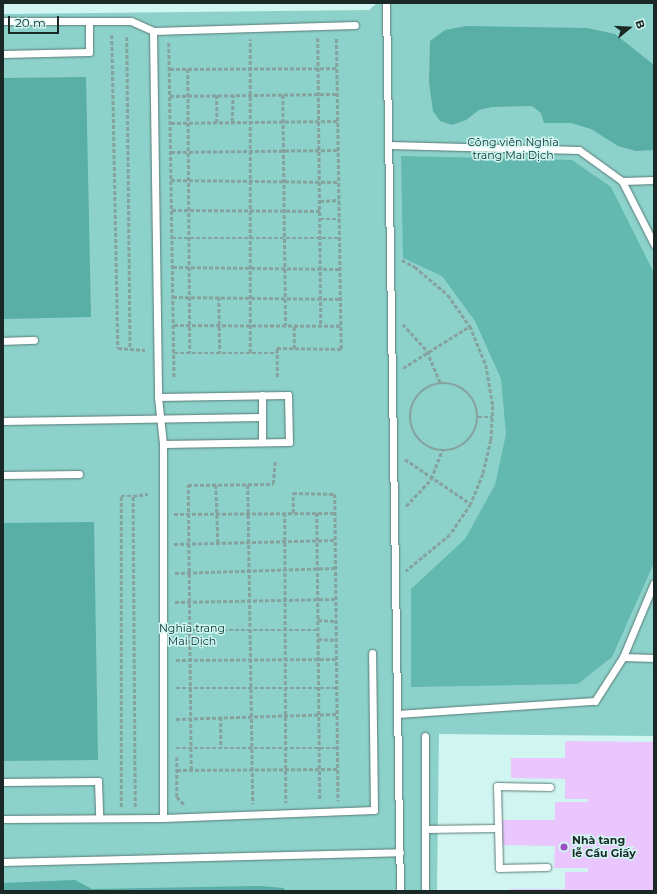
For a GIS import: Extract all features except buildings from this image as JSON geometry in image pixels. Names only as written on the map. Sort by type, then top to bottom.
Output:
[{"type":"lane","points":[[386,3],[400,891]]},
{"type":"lane","points":[[3,21],[131,21],[153,30],[355,24]]},
{"type":"lane","points":[[3,54],[89,52],[89,22]]},
{"type":"lane","points":[[153,30],[158,419],[163,444],[163,818]]},
{"type":"lane","points":[[389,145],[579,150],[622,181],[654,244]]},
{"type":"lane","points":[[622,181],[654,180]]},
{"type":"lane","points":[[3,340],[34,340]]},
{"type":"lane","points":[[262,395],[262,442]]},
{"type":"lane","points":[[158,397],[288,395],[289,442],[163,444]]},
{"type":"lane","points":[[3,421],[262,417]]},
{"type":"lane","points":[[3,475],[79,474]]},
{"type":"lane","points":[[397,714],[595,701],[623,657],[654,583]]},
{"type":"lane","points":[[3,819],[99,817],[163,818],[374,810],[372,653]]},
{"type":"lane","points":[[623,657],[654,658]]},
{"type":"lane","points":[[425,736],[425,891]]},
{"type":"lane","points":[[3,782],[98,781],[99,817]]},
{"type":"lane","points":[[547,867],[499,868],[497,786],[550,787]]},
{"type":"lane","points":[[425,829],[497,828]]},
{"type":"lane","points":[[3,862],[400,852]]},
{"type":"path","points":[[318,30],[322,326]]},
{"type":"path","points":[[277,378],[277,348],[341,349],[336,30]]},
{"type":"path","points":[[250,31],[250,353]]},
{"type":"path","points":[[112,35],[118,348],[145,350]]},
{"type":"path","points":[[127,37],[130,348]]},
{"type":"path","points":[[169,41],[174,378]]},
{"type":"path","points":[[170,69],[336,68]]},
{"type":"path","points":[[188,69],[190,353]]},
{"type":"path","points":[[170,96],[337,94]]},
{"type":"path","points":[[217,95],[217,122]]},
{"type":"path","points":[[232,122],[233,95]]},
{"type":"path","points":[[283,95],[286,326]]},
{"type":"path","points":[[171,123],[337,121]]},
{"type":"path","points":[[171,152],[338,150]]},
{"type":"path","points":[[171,180],[338,182]]},
{"type":"path","points":[[320,201],[339,200]]},
{"type":"path","points":[[172,210],[320,211]]},
{"type":"path","points":[[320,219],[339,218]]},
{"type":"path","points":[[172,238],[339,238]]},
{"type":"path","points":[[391,255],[415,267],[448,295],[470,326],[486,365],[493,406],[491,440],[483,474],[471,504],[450,534],[426,557],[396,578]]},
{"type":"path","points":[[173,267],[340,269]]},
{"type":"path","points":[[173,297],[340,299]]},
{"type":"path","points":[[219,297],[220,353]]},
{"type":"path","points":[[392,312],[427,351],[440,382]]},
{"type":"path","points":[[174,325],[340,326]]},
{"type":"path","points":[[294,326],[294,349]]},
{"type":"path","points":[[393,375],[427,351],[470,326]]},
{"type":"path","points":[[174,353],[277,353]]},
{"type":"path","points":[[440,382],[457,385],[471,396],[478,417],[476,429],[470,439],[461,446],[442,450],[428,447],[419,440],[410,420],[410,410],[421,391],[440,382]]},
{"type":"path","points":[[478,417],[492,417]]},
{"type":"path","points":[[395,517],[431,479],[442,450]]},
{"type":"path","points":[[394,452],[431,479],[471,504]]},
{"type":"path","points":[[191,770],[188,485],[273,484],[275,461]]},
{"type":"path","points":[[216,485],[218,543]]},
{"type":"path","points":[[248,485],[253,808]]},
{"type":"path","points":[[293,513],[293,493],[335,494],[338,807]]},
{"type":"path","points":[[121,809],[120,496],[148,494]]},
{"type":"path","points":[[133,496],[136,807]]},
{"type":"path","points":[[285,513],[286,808]]},
{"type":"path","points":[[317,513],[320,807]]},
{"type":"path","points":[[174,514],[335,513]]},
{"type":"path","points":[[174,544],[335,540]]},
{"type":"path","points":[[174,573],[335,568]]},
{"type":"path","points":[[175,602],[336,600]]},
{"type":"path","points":[[318,620],[336,621]]},
{"type":"path","points":[[175,630],[318,630]]},
{"type":"path","points":[[318,639],[336,640]]},
{"type":"path","points":[[176,660],[337,660]]},
{"type":"path","points":[[176,688],[337,688]]},
{"type":"path","points":[[176,719],[337,714]]},
{"type":"path","points":[[221,717],[221,748]]},
{"type":"path","points":[[176,748],[338,748]]},
{"type":"path","points":[[177,770],[338,769]]},
{"type":"green space","points":[[377,3],[654,3],[654,736],[439,734],[437,891],[3,891],[3,14],[369,10]]},
{"type":"shaded area","points":[[466,26],[587,28],[615,34],[654,65],[654,150],[636,151],[618,146],[591,129],[571,123],[544,123],[541,113],[532,106],[492,107],[479,110],[466,120],[452,125],[440,121],[433,111],[429,83],[430,41],[445,30]]},
{"type":"shaded area","points":[[86,77],[91,317],[3,319],[3,78]]},
{"type":"shaded area","points":[[401,156],[572,160],[611,187],[654,273],[654,563],[612,657],[578,684],[411,687],[411,589],[465,539],[495,485],[506,434],[501,379],[475,321],[442,276],[403,258]]},
{"type":"shaded area","points":[[94,522],[98,760],[3,761],[3,523]]},
{"type":"shaded area","points":[[75,880],[92,889],[260,886],[284,888],[285,891],[3,891],[3,883]]},
{"type":"place","name":"Nhà tang lễ Cầu Giấy","points":[[564,847]]},
{"type":"park label","name":"Công viên Nghĩa trang Mai Dịch","points":[[513,149]]},
{"type":"park label","name":"Nghĩa trang Mai Dịch","points":[[192,635]]}]
